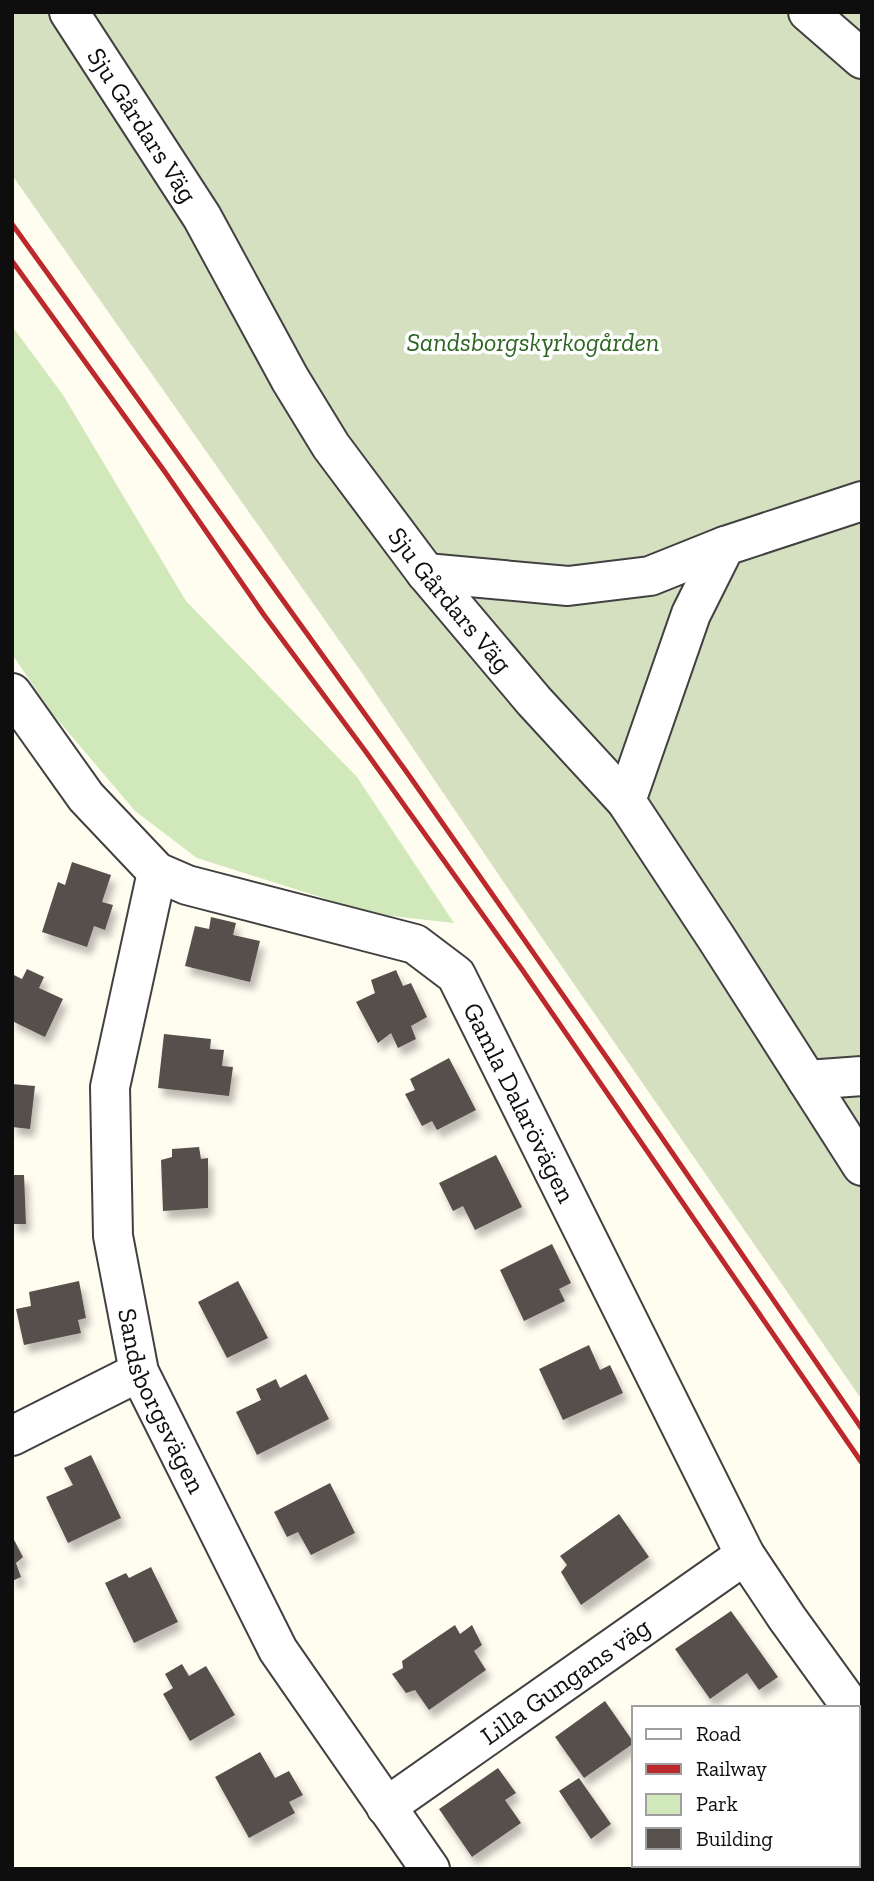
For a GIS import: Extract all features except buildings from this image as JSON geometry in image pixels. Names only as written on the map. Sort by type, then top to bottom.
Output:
[{"type":"street","name":"Sju Gårdars Väg","points":[[69,12],[202,217],[290,379],[331,446],[426,573],[534,701],[626,801],[862,1166]]},
{"type":"street","points":[[807,12],[862,60]]},
{"type":"street","points":[[426,573],[568,586],[650,576],[725,546],[862,501]]},
{"type":"street","points":[[626,801],[691,614],[725,546]]},
{"type":"street","name":"Gamla Dalarövägen","points":[[12,693],[86,797],[157,872],[187,885],[415,944],[456,975],[745,1555],[851,1706]]},
{"type":"street","name":"Sandsborgsvägen","points":[[157,872],[110,1087],[113,1237],[139,1373],[278,1650],[430,1869]]},
{"type":"street","points":[[807,1080],[862,1076]]},
{"type":"street","points":[[12,1436],[139,1373]]},
{"type":"street","name":"Lilla Gungans väg","points":[[386,1807],[745,1555]]},
{"type":"green space","name":"Sandsborgskyrkogården","points":[[12,12],[862,12],[862,1400],[362,673],[12,175]]},
{"type":"green space","points":[[12,326],[63,395],[186,601],[357,777],[454,923],[374,914],[197,858],[135,811],[52,713],[12,654]]},
{"type":"railway","points":[[12,224],[408,774],[862,1429]]},
{"type":"railway","points":[[12,261],[165,472],[264,615],[521,968],[862,1463]]}]
